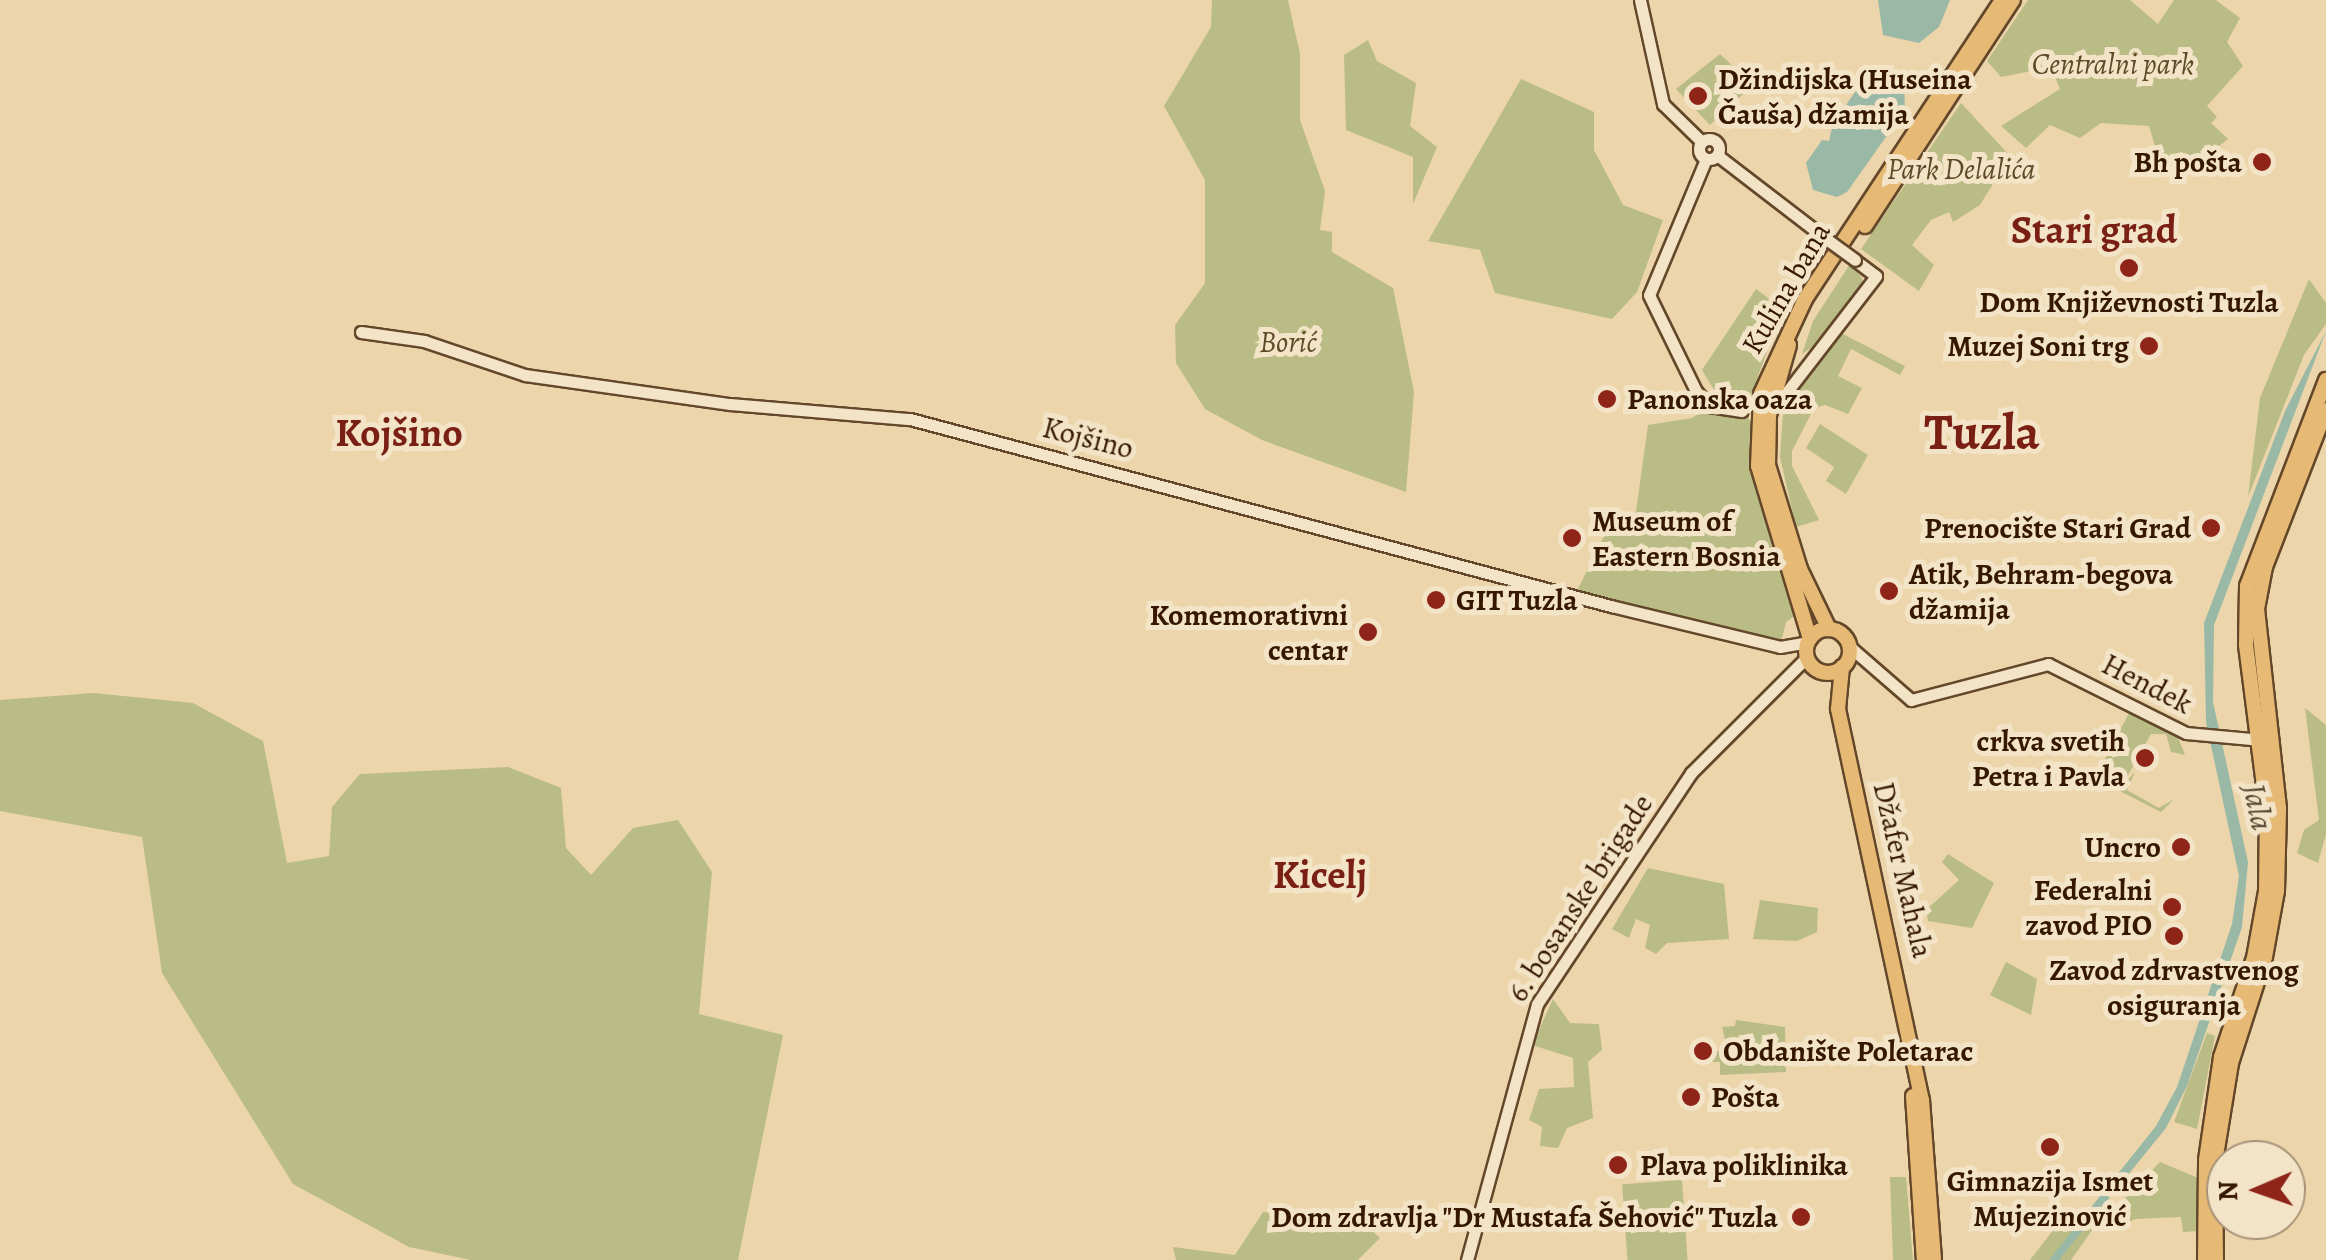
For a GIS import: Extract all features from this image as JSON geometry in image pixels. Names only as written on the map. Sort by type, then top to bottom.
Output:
[{"type":"main road","name":"Kulina bana","points":[[1829,629],[1815,609],[1779,504],[1768,464],[1762,394],[1805,299],[2002,0]]},
{"type":"main road","name":"Kulina bana","points":[[1808,656],[1758,466],[1763,427],[1793,336],[2014,0]]},
{"type":"main road","points":[[2205,1260],[2206,1160],[2226,1060],[2265,958],[2277,891],[2280,808],[2259,740],[2246,644],[2247,586],[2326,380]]},
{"type":"main road","points":[[2259,740],[2260,588],[2326,410]]},
{"type":"main road","points":[[1829,629],[1808,656],[1850,663]]},
{"type":"main road","name":"Džafer Mahala","points":[[1829,629],[1850,647],[1850,663],[1837,700]]},
{"type":"main road","name":"Džafer Mahala","points":[[1808,656],[1837,700],[1913,1054],[1919,1125]]},
{"type":"main road","points":[[2216,1260],[2215,1162],[2226,1060]]},
{"type":"main road","points":[[1919,1125],[1924,1260]]},
{"type":"main road","points":[[1919,1125],[1934,1260]]},
{"type":"street","points":[[1640,0],[1663,104],[1702,142],[1714,142],[1711,157],[1649,295],[1684,370],[1708,406],[1742,410],[1763,427],[1809,360],[1876,276],[1711,157]]},
{"type":"street","name":"Kojšino","points":[[361,332],[424,341],[525,374],[730,404],[910,419],[1808,656]]},
{"type":"street","points":[[1793,336],[1791,358],[1809,360]]},
{"type":"street","points":[[1742,410],[1762,394]]},
{"type":"street","name":"6. bosanske brigade","points":[[1467,1260],[1537,1004],[1691,774],[1808,656]]},
{"type":"street","name":"Hendek","points":[[1850,663],[1912,700],[2048,664],[2199,736],[2232,742],[2259,740]]},
{"type":"green space","name":"Borić","points":[[1212,0],[1288,0],[1300,54],[1300,120],[1325,191],[1320,230],[1332,232],[1332,252],[1393,288],[1414,392],[1406,492],[1262,440],[1205,409],[1176,363],[1175,325],[1205,283],[1205,180],[1164,106],[1211,27]]},
{"type":"green space","name":"Centralni park","points":[[2028,0],[2130,0],[2158,24],[2174,0],[2216,0],[2240,18],[2227,42],[2243,66],[2207,106],[2217,117],[2211,123],[2228,139],[2176,180],[2163,173],[2149,126],[2101,123],[2080,138],[2050,125],[2026,148],[2001,126],[2060,89],[2051,67],[2001,77],[1987,61]]},
{"type":"green space","points":[[1368,40],[1377,61],[1416,83],[1410,126],[1437,147],[1413,204],[1413,157],[1346,130],[1344,55]]},
{"type":"green space","points":[[1720,54],[1753,85],[1710,125],[1676,89]]},
{"type":"green space","points":[[1521,79],[1594,112],[1594,150],[1623,205],[1663,220],[1637,292],[1612,319],[1495,293],[1480,250],[1428,241]]},
{"type":"green space","name":"Park Delalića","points":[[1961,103],[2010,156],[1980,205],[1953,222],[1949,212],[1931,220],[1912,245],[1934,265],[1919,291],[1861,249]]},
{"type":"green space","points":[[1850,264],[1862,278],[1862,288],[1819,343],[1802,354],[1813,321]]},
{"type":"green space","points":[[2309,279],[2326,303],[2326,324],[2304,355],[2248,497],[2260,398]]},
{"type":"green space","points":[[1756,289],[1783,309],[1749,400],[1721,401],[1702,370]]},
{"type":"green space","points":[[1841,333],[1905,366],[1900,375],[1851,349],[1838,376],[1862,388],[1848,414],[1825,405],[1814,408],[1792,451],[1792,466],[1819,520],[1796,527],[1780,457],[1783,414],[1795,386]]},
{"type":"green space","points":[[1709,406],[1742,411],[1753,424],[1753,475],[1797,614],[1786,622],[1780,647],[1574,597],[1607,530],[1634,526],[1648,425],[1692,418]]},
{"type":"green space","points":[[1820,424],[1868,455],[1846,494],[1826,481],[1834,467],[1806,448]]},
{"type":"green space","points":[[94,693],[193,703],[263,741],[287,863],[329,856],[332,807],[360,774],[508,767],[561,788],[566,848],[591,875],[633,828],[678,820],[712,872],[699,1014],[783,1035],[738,1260],[471,1260],[409,1247],[293,1184],[162,973],[142,837],[0,811],[0,700]]},
{"type":"green space","points":[[2305,708],[2326,725],[2326,834],[2318,863],[2297,853],[2304,830],[2319,820]]},
{"type":"green space","points":[[2130,711],[2178,737],[2185,755],[2171,752],[2166,734],[2151,734],[2122,786],[2135,772],[2127,790],[2159,808],[2174,799],[2161,812],[2112,787],[2115,777],[2100,769]]},
{"type":"green space","points":[[1948,854],[1994,883],[1972,928],[1928,921],[1926,910],[1959,880],[1942,862]]},
{"type":"green space","points":[[1648,868],[1724,884],[1729,939],[1667,943],[1656,954],[1645,948],[1650,925],[1636,919],[1629,938],[1612,929]]},
{"type":"green space","points":[[1760,900],[1818,908],[1817,932],[1797,941],[1753,939]]},
{"type":"green space","points":[[2006,962],[2037,979],[2031,1015],[1990,995]]},
{"type":"green space","points":[[1553,999],[1570,1023],[1599,1024],[1602,1050],[1588,1062],[1593,1118],[1567,1128],[1558,1148],[1540,1146],[1542,1127],[1529,1120],[1539,1089],[1574,1087],[1573,1058],[1532,1045]]},
{"type":"green space","points":[[1736,1020],[1785,1027],[1786,1072],[1720,1075],[1720,1062],[1709,1062],[1709,1051],[1728,1051],[1722,1027],[1735,1026]]},
{"type":"green space","points":[[2207,1033],[2215,1036],[2197,1129],[2174,1122]]},
{"type":"green space","points":[[2160,1162],[2198,1178],[2198,1231],[2183,1232],[2181,1217],[2136,1219],[2107,1230],[2102,1223]]},
{"type":"green space","points":[[1890,1177],[1906,1177],[1913,1260],[1893,1260]]},
{"type":"green space","points":[[1682,1180],[1688,1260],[1627,1260],[1622,1184]]},
{"type":"green space","points":[[2071,1207],[2095,1226],[2071,1260],[2030,1260]]},
{"type":"green space","points":[[1263,1212],[1360,1220],[1380,1238],[1358,1260],[1176,1260],[1173,1247],[1235,1255]]},
{"type":"shaded area","points":[[1878,0],[1950,0],[1939,27],[1919,43],[1883,35]]},
{"type":"shaded area","points":[[1885,73],[1904,85],[1905,110],[1847,192],[1837,197],[1813,190],[1806,163],[1822,140],[1829,141],[1833,123],[1863,81]]},
{"type":"shaded area","points":[[2326,331],[2214,625],[2213,702],[2248,862],[2242,927],[2187,1086],[2166,1128],[2059,1260],[2049,1260],[2156,1126],[2177,1087],[2232,924],[2239,876],[2206,722],[2204,623],[2285,411]]},
{"type":"place","name":"Džindijska (Huseina Čauša) džamija","points":[[1698,96]]},
{"type":"place","name":"Bh pošta","points":[[2262,162]]},
{"type":"place","name":"Dom Književnosti Tuzla","points":[[2129,268]]},
{"type":"place","name":"Muzej Soni trg","points":[[2149,346]]},
{"type":"place","name":"Panonska oaza","points":[[1607,399]]},
{"type":"place","name":"Prenocište Stari Grad","points":[[2211,528]]},
{"type":"place","name":"Museum of Eastern Bosnia","points":[[1572,538]]},
{"type":"place","name":"Atik, Behram-begova džamija","points":[[1889,591]]},
{"type":"place","name":"GIT Tuzla","points":[[1436,600]]},
{"type":"place","name":"Komemorativni centar","points":[[1368,632]]},
{"type":"place","name":"crkva svetih Petra i Pavla","points":[[2145,758]]},
{"type":"place","name":"Uncro","points":[[2181,847]]},
{"type":"place","name":"Federalni zavod PIO","points":[[2172,907]]},
{"type":"place","name":"Zavod zdrvastvenog osiguranja","points":[[2174,936]]},
{"type":"place","name":"Obdanište Poletarac","points":[[1703,1051]]},
{"type":"place","name":"Pošta","points":[[1691,1097]]},
{"type":"place","name":"Gimnazija Ismet Mujezinović","points":[[2050,1147]]},
{"type":"place","name":"Plava poliklinika","points":[[1618,1165]]},
{"type":"place","name":"Dom zdravlja \"Dr Mustafa Šehović\" Tuzla","points":[[1801,1217]]},
{"type":"district","name":"Stari grad","points":[[2094,230]]},
{"type":"district","name":"Kojšino","points":[[399,433]]},
{"type":"district","name":"Tuzla","points":[[1982,433]]},
{"type":"district","name":"Kicelj","points":[[1320,875]]},
{"type":"water label","name":"Jala","points":[[2258,807]]}]
